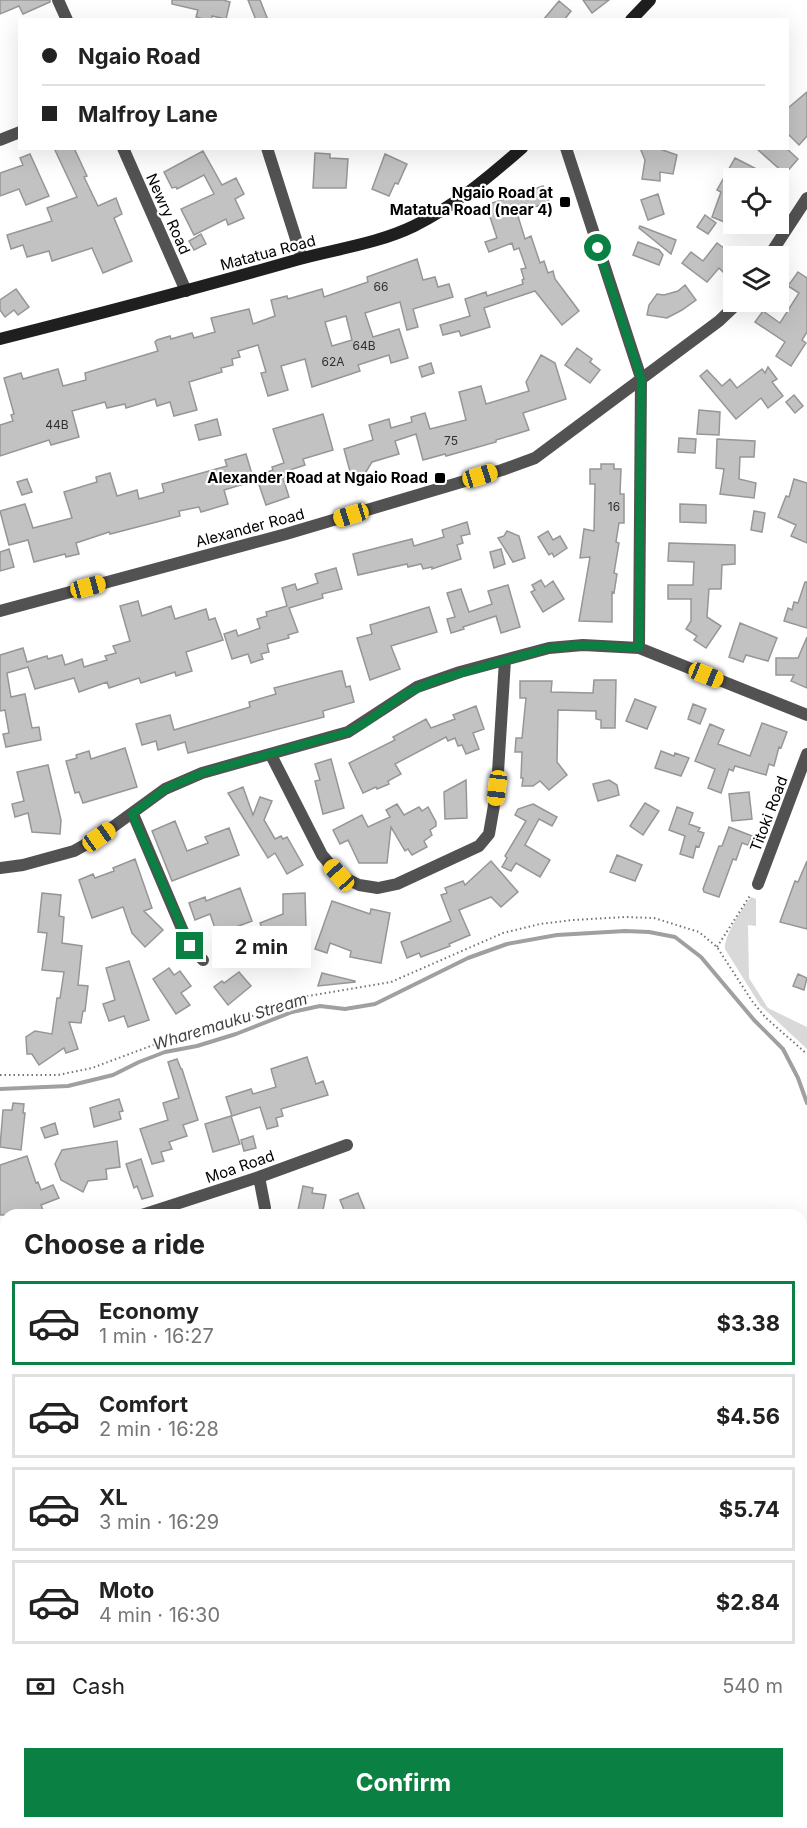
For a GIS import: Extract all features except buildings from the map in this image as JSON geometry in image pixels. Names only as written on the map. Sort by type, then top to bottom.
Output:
[{"type":"main road","points":[[633,18],[650,0]]},
{"type":"main road","name":"Matatua Road","points":[[0,339],[186,291],[302,258],[350,248],[412,227],[462,196],[520,150]]},
{"type":"street","points":[[58,0],[65,18]]},
{"type":"street","points":[[0,140],[18,133]]},
{"type":"street","name":"Newry Road","points":[[124,150],[186,291]]},
{"type":"street","points":[[268,150],[302,258]]},
{"type":"street","points":[[567,150],[641,378],[639,648]]},
{"type":"street","points":[[776,246],[807,198]]},
{"type":"street","name":"Alexander Road","points":[[0,611],[286,534],[535,458],[728,312]]},
{"type":"street","points":[[0,868],[24,865],[74,851],[99,837],[165,789],[202,773],[348,732],[417,687],[460,672],[549,648],[583,645],[639,648],[807,715]]},
{"type":"street","points":[[271,755],[321,855],[339,875],[359,885],[378,888],[397,884],[479,846],[489,834],[493,823],[497,788],[505,660]]},
{"type":"street","name":"Titoki Road","points":[[758,884],[807,754]]},
{"type":"street","points":[[132,814],[186,938],[203,960]]},
{"type":"street","name":"Moa Road","points":[[160,1209],[347,1145]]},
{"type":"street","points":[[259,1177],[265,1209]]},
{"type":"path","points":[[717,947],[758,884]]},
{"type":"path","points":[[0,1075],[58,1074],[92,1068],[164,1041],[239,1022],[302,997],[391,982],[502,933],[540,924],[573,920],[654,918],[699,932],[717,947],[752,1001],[766,1018],[807,1054]]},
{"type":"shaded area","points":[[751,897],[756,899],[756,926],[748,925],[749,978],[768,1008],[807,1027],[807,1049],[760,1005],[725,949],[730,930]]},
{"type":"waterway","name":"Wharemauku Stream","points":[[0,1089],[68,1086],[113,1075],[165,1052],[197,1046],[236,1034],[292,1012],[320,1006],[345,1009],[375,1004],[468,958],[507,944],[557,935],[625,931],[649,932],[675,937],[701,957],[754,1020],[783,1049],[798,1078],[807,1103]]},
{"type":"place","name":"Ngaio Road at Matatua Road (near 4)","points":[[565,202]]},
{"type":"place","name":"Alexander Road at Ngaio Road","points":[[440,478]]},
{"type":"route","points":[[190,946],[132,814],[165,789],[202,773],[348,732],[417,687],[460,672],[549,648],[583,645],[639,648],[641,378],[598,248]]}]
